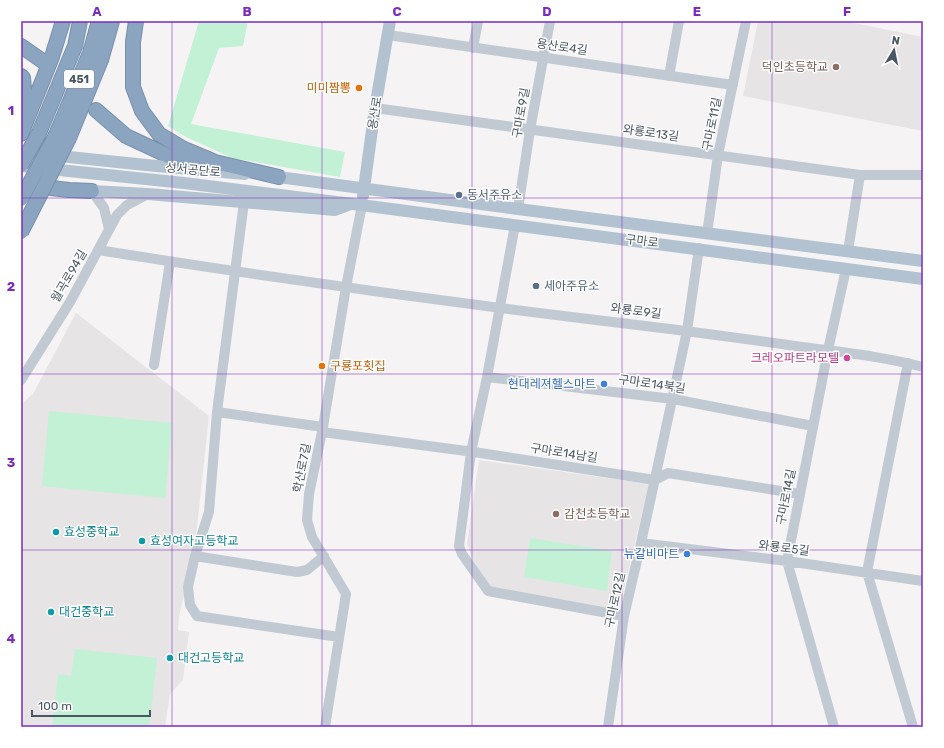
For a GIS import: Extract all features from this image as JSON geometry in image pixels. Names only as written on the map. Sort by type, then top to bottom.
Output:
[{"type":"highway","points":[[22,133],[52,57],[63,21]]},
{"type":"highway","name":"451","points":[[21,165],[38,133],[75,46],[80,21]]},
{"type":"highway","name":"451","points":[[21,199],[63,136],[99,21]]},
{"type":"highway","points":[[21,232],[63,136],[101,60],[112,21]]},
{"type":"highway","points":[[136,21],[133,42],[133,87],[142,111],[159,134],[184,149],[215,162]]},
{"type":"highway","points":[[21,46],[44,62]]},
{"type":"highway","points":[[21,76],[23,78],[25,101],[21,111]]},
{"type":"highway","points":[[96,110],[126,136],[175,159],[215,162],[279,177]]},
{"type":"highway","points":[[21,186],[92,191]]},
{"type":"main road","name":"용산로","points":[[358,204],[364,188],[390,21]]},
{"type":"main road","name":"성서공단로","points":[[21,152],[146,166],[279,177],[364,188]]},
{"type":"main road","name":"성서공단로","points":[[21,165],[358,204]]},
{"type":"main road","name":"구마로","points":[[364,188],[518,210],[923,261]]},
{"type":"main road","points":[[92,191],[148,194],[335,210],[358,204]]},
{"type":"main road","name":"구마로","points":[[358,204],[699,248],[923,279]]},
{"type":"street","points":[[473,48],[478,21]]},
{"type":"street","name":"구마로9길","points":[[518,210],[530,130],[550,21]]},
{"type":"street","points":[[669,76],[679,21]]},
{"type":"street","name":"구마로11길","points":[[707,234],[718,155],[746,21]]},
{"type":"street","name":"용산로4길","points":[[388,35],[733,85]]},
{"type":"street","name":"와룡로13길","points":[[376,108],[860,174],[923,175]]},
{"type":"street","points":[[848,251],[860,174]]},
{"type":"street","points":[[92,191],[104,208],[110,228]]},
{"type":"street","name":"월곡로94길","points":[[21,380],[70,302],[117,214],[127,205],[148,194]]},
{"type":"street","points":[[244,202],[217,412],[209,512],[195,556],[188,587],[190,605],[197,616],[339,637]]},
{"type":"street","name":"학산로7길","points":[[325,727],[346,594],[312,537],[307,520],[309,494],[323,429],[358,204]]},
{"type":"street","points":[[515,225],[487,377],[471,452],[459,546],[462,554],[488,592],[624,616]]},
{"type":"street","name":"구마로12길","points":[[608,727],[624,616],[687,331],[699,248]]},
{"type":"street","name":"와룡로9길","points":[[98,250],[170,262],[499,308],[828,350],[908,363],[923,367]]},
{"type":"street","points":[[154,365],[170,262]]},
{"type":"street","name":"구마로14길","points":[[834,727],[787,561],[828,350],[846,269]]},
{"type":"street","points":[[908,363],[867,572],[913,727]]},
{"type":"street","name":"구마로14북길","points":[[487,377],[673,399],[813,426]]},
{"type":"street","name":"구마로14남길","points":[[217,412],[654,480],[668,473],[800,494]]},
{"type":"street","name":"와룡로5길","points":[[641,543],[787,561],[923,581]]},
{"type":"street","points":[[195,556],[297,572],[308,570],[324,556]]},
{"type":"shaded area","name":"덕인초등학교","points":[[758,21],[844,21],[923,37],[923,131],[743,96]]},
{"type":"shaded area","points":[[76,313],[209,416],[197,527],[191,567],[179,616],[178,630],[189,632],[183,680],[170,694],[165,727],[21,727],[21,404],[33,394]]},
{"type":"shaded area","name":"감천초등학교","points":[[479,460],[649,484],[619,610],[496,591],[485,582],[476,569],[467,544]]},
{"type":"green space","points":[[199,21],[248,21],[243,46],[219,48],[191,124],[345,152],[340,177],[232,158],[186,137],[168,126]]},
{"type":"green space","points":[[49,411],[172,423],[165,498],[42,486]]},
{"type":"green space","points":[[530,538],[612,551],[607,591],[524,577]]},
{"type":"green space","points":[[75,649],[157,658],[149,727],[52,727],[58,674],[71,676]]},
{"type":"place","name":"덕인초등학교","points":[[836,67]]},
{"type":"place","name":"미미짬뽕","points":[[359,88]]},
{"type":"place","name":"동서주유소","points":[[459,195]]},
{"type":"place","name":"세아주유소","points":[[536,286]]},
{"type":"place","name":"크레오파트라모텔","points":[[847,358]]},
{"type":"place","name":"구룡포횟집","points":[[322,366]]},
{"type":"place","name":"현대레져헬스마트","points":[[604,384]]},
{"type":"place","name":"감천초등학교","points":[[556,514]]},
{"type":"place","name":"효성중학교","points":[[56,532]]},
{"type":"place","name":"효성여자고등학교","points":[[142,541]]},
{"type":"place","name":"뉴갈비마트","points":[[687,554]]},
{"type":"place","name":"대건중학교","points":[[51,612]]},
{"type":"place","name":"대건고등학교","points":[[170,658]]}]
